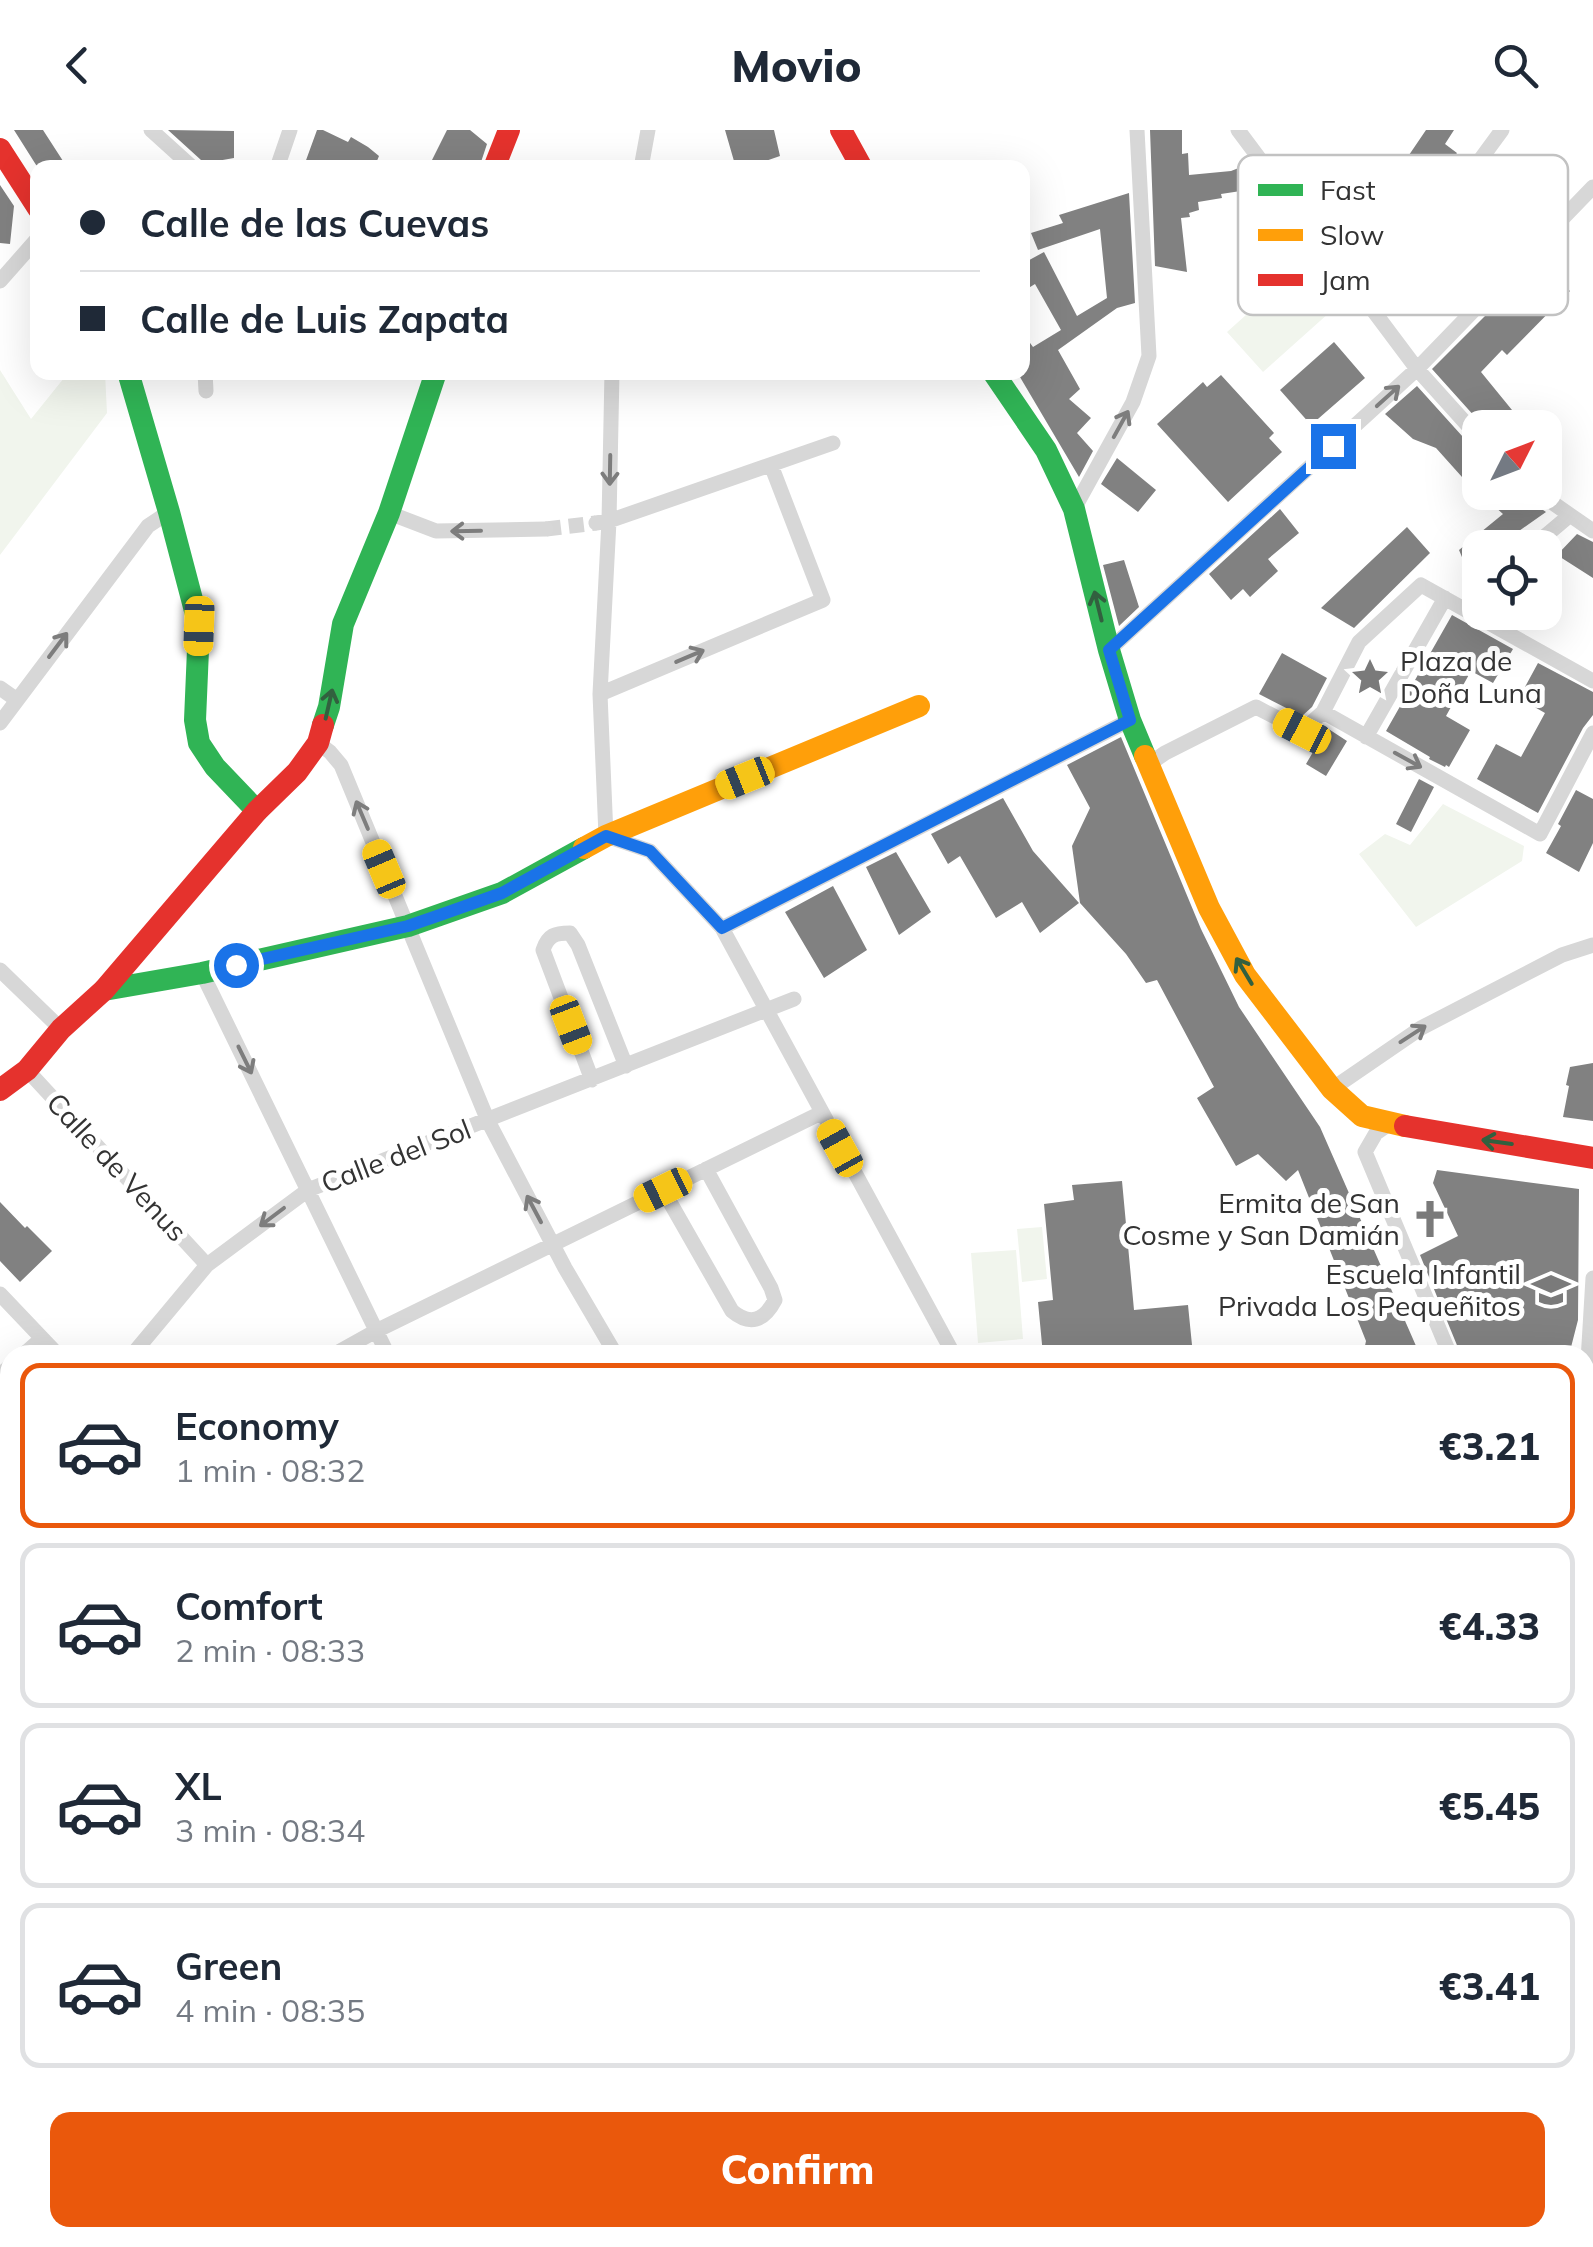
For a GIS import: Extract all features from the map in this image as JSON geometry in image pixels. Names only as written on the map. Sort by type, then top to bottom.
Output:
[{"type":"main road","points":[[497,160],[509,130]]},
{"type":"main road","points":[[841,130],[858,160]]},
{"type":"main road","points":[[0,149],[30,196]]},
{"type":"main road","points":[[130,380],[199,626],[195,720],[200,743],[215,767],[256,811]]},
{"type":"main road","points":[[0,1090],[26,1070],[104,990],[256,811],[297,772],[318,743],[329,707],[343,624],[390,513],[433,380]]},
{"type":"main road","points":[[998,380],[1046,450],[1074,510],[1130,720],[1209,908],[1245,975],[1332,1089],[1362,1116],[1389,1124],[1593,1158]]},
{"type":"main road","points":[[104,990],[408,926],[502,893],[606,836],[918,706]]},
{"type":"street","points":[[151,130],[184,160]]},
{"type":"street","points":[[281,160],[290,130]]},
{"type":"street","points":[[642,160],[648,130]]},
{"type":"street","points":[[1074,510],[1133,402],[1149,356],[1136,130]]},
{"type":"street","points":[[1238,130],[1257,155]]},
{"type":"street","points":[[1484,155],[1502,130]]},
{"type":"street","points":[[1568,214],[1593,188]]},
{"type":"street","points":[[0,281],[30,247]]},
{"type":"street","points":[[1376,315],[1417,369],[1462,419]]},
{"type":"street","points":[[1109,650],[1417,369],[1470,315]]},
{"type":"street","points":[[205,380],[206,391]]},
{"type":"street","points":[[612,380],[603,522],[600,694],[606,836],[650,851],[722,928],[949,1345]]},
{"type":"street","points":[[603,522],[833,443]]},
{"type":"street","points":[[600,694],[824,600],[771,465]]},
{"type":"street","points":[[1560,510],[1593,531]]},
{"type":"street","points":[[0,723],[148,526],[169,512]]},
{"type":"street","points":[[390,513],[436,531],[546,529]]},
{"type":"street","points":[[1552,530],[1568,516]]},
{"type":"street","points":[[1148,765],[1256,708],[1302,731],[1323,712],[1359,642],[1421,585],[1462,605]]},
{"type":"street","points":[[1366,736],[1445,598]]},
{"type":"street","points":[[1508,630],[1593,681]]},
{"type":"street","points":[[0,688],[16,700]]},
{"type":"street","points":[[1323,712],[1540,834],[1593,733]]},
{"type":"street","points":[[722,928],[1130,720]]},
{"type":"street","points":[[318,743],[341,765],[488,1121],[610,1345]]},
{"type":"street","points":[[1576,766],[1593,776]]},
{"type":"street","points":[[592,1080],[543,950],[547,939],[557,933],[570,933],[578,945],[626,1066]]},
{"type":"street","points":[[1332,1089],[1421,1028],[1562,955],[1593,945]]},
{"type":"street","points":[[0,970],[62,1029]]},
{"type":"street","points":[[202,972],[383,1345]]},
{"type":"street","name":"Calle del Sol","points":[[140,1345],[207,1265],[308,1190],[794,999]]},
{"type":"street","name":"Calle de Venus","points":[[26,1070],[207,1265]]},
{"type":"street","points":[[350,1345],[821,1113]]},
{"type":"street","points":[[1389,1124],[1376,1133],[1364,1152],[1446,1345]]},
{"type":"street","points":[[663,1190],[732,1311],[741,1319],[762,1317],[775,1300],[771,1288],[706,1169]]},
{"type":"street","points":[[1590,1345],[1593,1278]]},
{"type":"street","points":[[0,1294],[48,1345]]},
{"type":"street","points":[[35,1345],[42,1339]]},
{"type":"shaded area","points":[[1246,315],[1327,315],[1263,372],[1227,332]]},
{"type":"shaded area","points":[[0,370],[31,419],[62,380],[105,380],[107,413],[0,555]]},
{"type":"shaded area","points":[[1443,804],[1524,846],[1522,861],[1416,927],[1359,854],[1385,834],[1410,845]]},
{"type":"shaded area","points":[[1042,1227],[1047,1279],[1022,1282],[1017,1229]]},
{"type":"shaded area","points":[[1016,1250],[1023,1339],[978,1343],[971,1253]]},
{"type":"building","points":[[14,130],[43,130],[62,160],[33,160]]},
{"type":"building","points":[[168,130],[234,131],[234,158],[201,160]]},
{"type":"building","points":[[317,130],[348,142],[351,137],[379,156],[377,160],[306,160]]},
{"type":"building","points":[[447,130],[470,130],[487,144],[482,160],[432,160]]},
{"type":"building","points":[[725,130],[774,130],[780,156],[734,160]]},
{"type":"building","points":[[1150,130],[1182,130],[1182,154],[1188,153],[1189,175],[1238,168],[1238,191],[1198,202],[1199,210],[1181,218],[1187,272],[1155,266]]},
{"type":"building","points":[[1426,130],[1454,130],[1445,144],[1456,155],[1409,155]]},
{"type":"building","points":[[0,185],[14,206],[10,244],[0,243]]},
{"type":"building","points":[[1129,193],[1135,303],[1117,308],[1058,350],[1080,389],[1069,399],[1091,418],[1077,433],[1093,451],[1079,477],[1022,380],[1030,380],[1030,343],[1033,347],[1061,330],[1035,284],[1030,287],[1030,260],[1044,252],[1077,316],[1107,298],[1100,229],[1038,250],[1031,233],[1063,223],[1059,215]]},
{"type":"building","points":[[1486,315],[1546,315],[1507,355],[1502,350],[1481,372],[1512,410],[1469,410],[1432,369]]},
{"type":"building","points":[[1334,342],[1365,378],[1311,425],[1280,390]]},
{"type":"building","points":[[1221,375],[1274,433],[1269,438],[1282,452],[1228,502],[1157,424],[1203,382],[1207,387]]},
{"type":"building","points":[[1417,386],[1462,436],[1462,477],[1436,448],[1413,439],[1385,414]]},
{"type":"building","points":[[1117,458],[1156,490],[1138,512],[1101,484]]},
{"type":"building","points":[[1280,509],[1299,533],[1268,559],[1278,571],[1250,597],[1243,589],[1231,600],[1209,574]]},
{"type":"building","points":[[1499,510],[1546,512],[1520,530],[1483,530],[1503,514]]},
{"type":"building","points":[[1407,527],[1430,553],[1354,628],[1321,608]]},
{"type":"building","points":[[1577,534],[1593,542],[1593,578],[1562,558],[1562,550]]},
{"type":"building","points":[[1124,560],[1139,607],[1119,626],[1103,565]]},
{"type":"building","points":[[1452,615],[1462,621],[1462,630],[1479,630],[1513,649],[1493,683],[1471,671],[1446,716],[1470,730],[1449,767],[1386,731]]},
{"type":"building","points":[[1282,653],[1327,678],[1312,707],[1302,716],[1259,694]]},
{"type":"building","points":[[1538,663],[1593,692],[1593,715],[1538,813],[1477,779],[1496,744],[1521,757],[1545,713],[1519,698]]},
{"type":"building","points":[[1327,728],[1347,741],[1326,776],[1306,764]]},
{"type":"building","points":[[1121,737],[1201,929],[1239,1007],[1320,1127],[1416,1345],[1365,1345],[1298,1170],[1286,1181],[1258,1154],[1236,1166],[1197,1098],[1214,1087],[1157,980],[1146,983],[1126,954],[1080,903],[1072,846],[1090,808],[1067,765]]},
{"type":"building","points":[[1419,779],[1434,787],[1411,832],[1396,824]]},
{"type":"building","points":[[1576,790],[1593,799],[1593,843],[1579,872],[1546,853]]},
{"type":"building","points":[[1003,798],[1033,851],[1079,903],[1040,933],[1022,902],[996,918],[960,856],[948,864],[931,834]]},
{"type":"building","points":[[896,852],[931,912],[899,935],[866,867]]},
{"type":"building","points":[[833,886],[867,950],[824,978],[785,912]]},
{"type":"building","points":[[1593,1063],[1593,1121],[1563,1117],[1570,1067]]},
{"type":"building","points":[[1437,1170],[1579,1189],[1578,1320],[1572,1345],[1457,1345],[1420,1255],[1458,1236],[1433,1183]]},
{"type":"building","points":[[1122,1181],[1134,1310],[1188,1305],[1192,1345],[1042,1345],[1038,1302],[1053,1300],[1044,1204],[1074,1200],[1072,1185]]},
{"type":"building","points":[[0,1202],[52,1251],[20,1282],[0,1261]]},
{"type":"tunnel","points":[[546,529],[596,523]]},
{"type":"traffic: fast","points":[[130,380],[199,626],[195,720],[199,743],[215,767],[257,811]]},
{"type":"traffic: fast","points":[[323,725],[343,624],[389,513],[433,380]]},
{"type":"traffic: fast","points":[[998,380],[1046,450],[1074,509],[1109,650],[1145,756]]},
{"type":"traffic: fast","points":[[104,990],[202,973],[408,926],[502,893],[584,848]]},
{"type":"traffic: slow","points":[[584,848],[919,706]]},
{"type":"traffic: slow","points":[[1145,756],[1209,908],[1245,975],[1332,1089],[1362,1116],[1405,1126]]},
{"type":"traffic: jam","points":[[497,160],[509,130]]},
{"type":"traffic: jam","points":[[841,130],[858,160]]},
{"type":"traffic: jam","points":[[0,149],[30,196]]},
{"type":"traffic: jam","points":[[0,1090],[27,1070],[61,1029],[104,990],[257,811],[297,772],[318,743],[323,725]]},
{"type":"traffic: jam","points":[[1405,1126],[1593,1158]]},
{"type":"place","name":"Plaza de Doña Luna","points":[[1370,677]]},
{"type":"place","name":"Ermita de San Cosme y San Damián","points":[[1430,1219]]},
{"type":"place","name":"Escuela Infantil Privada Los Pequeñitos","points":[[1551,1290]]},
{"type":"route","points":[[236,965],[408,926],[440,915],[502,893],[606,836],[650,851],[722,928],[1130,720],[1109,650],[1333,446]]}]
